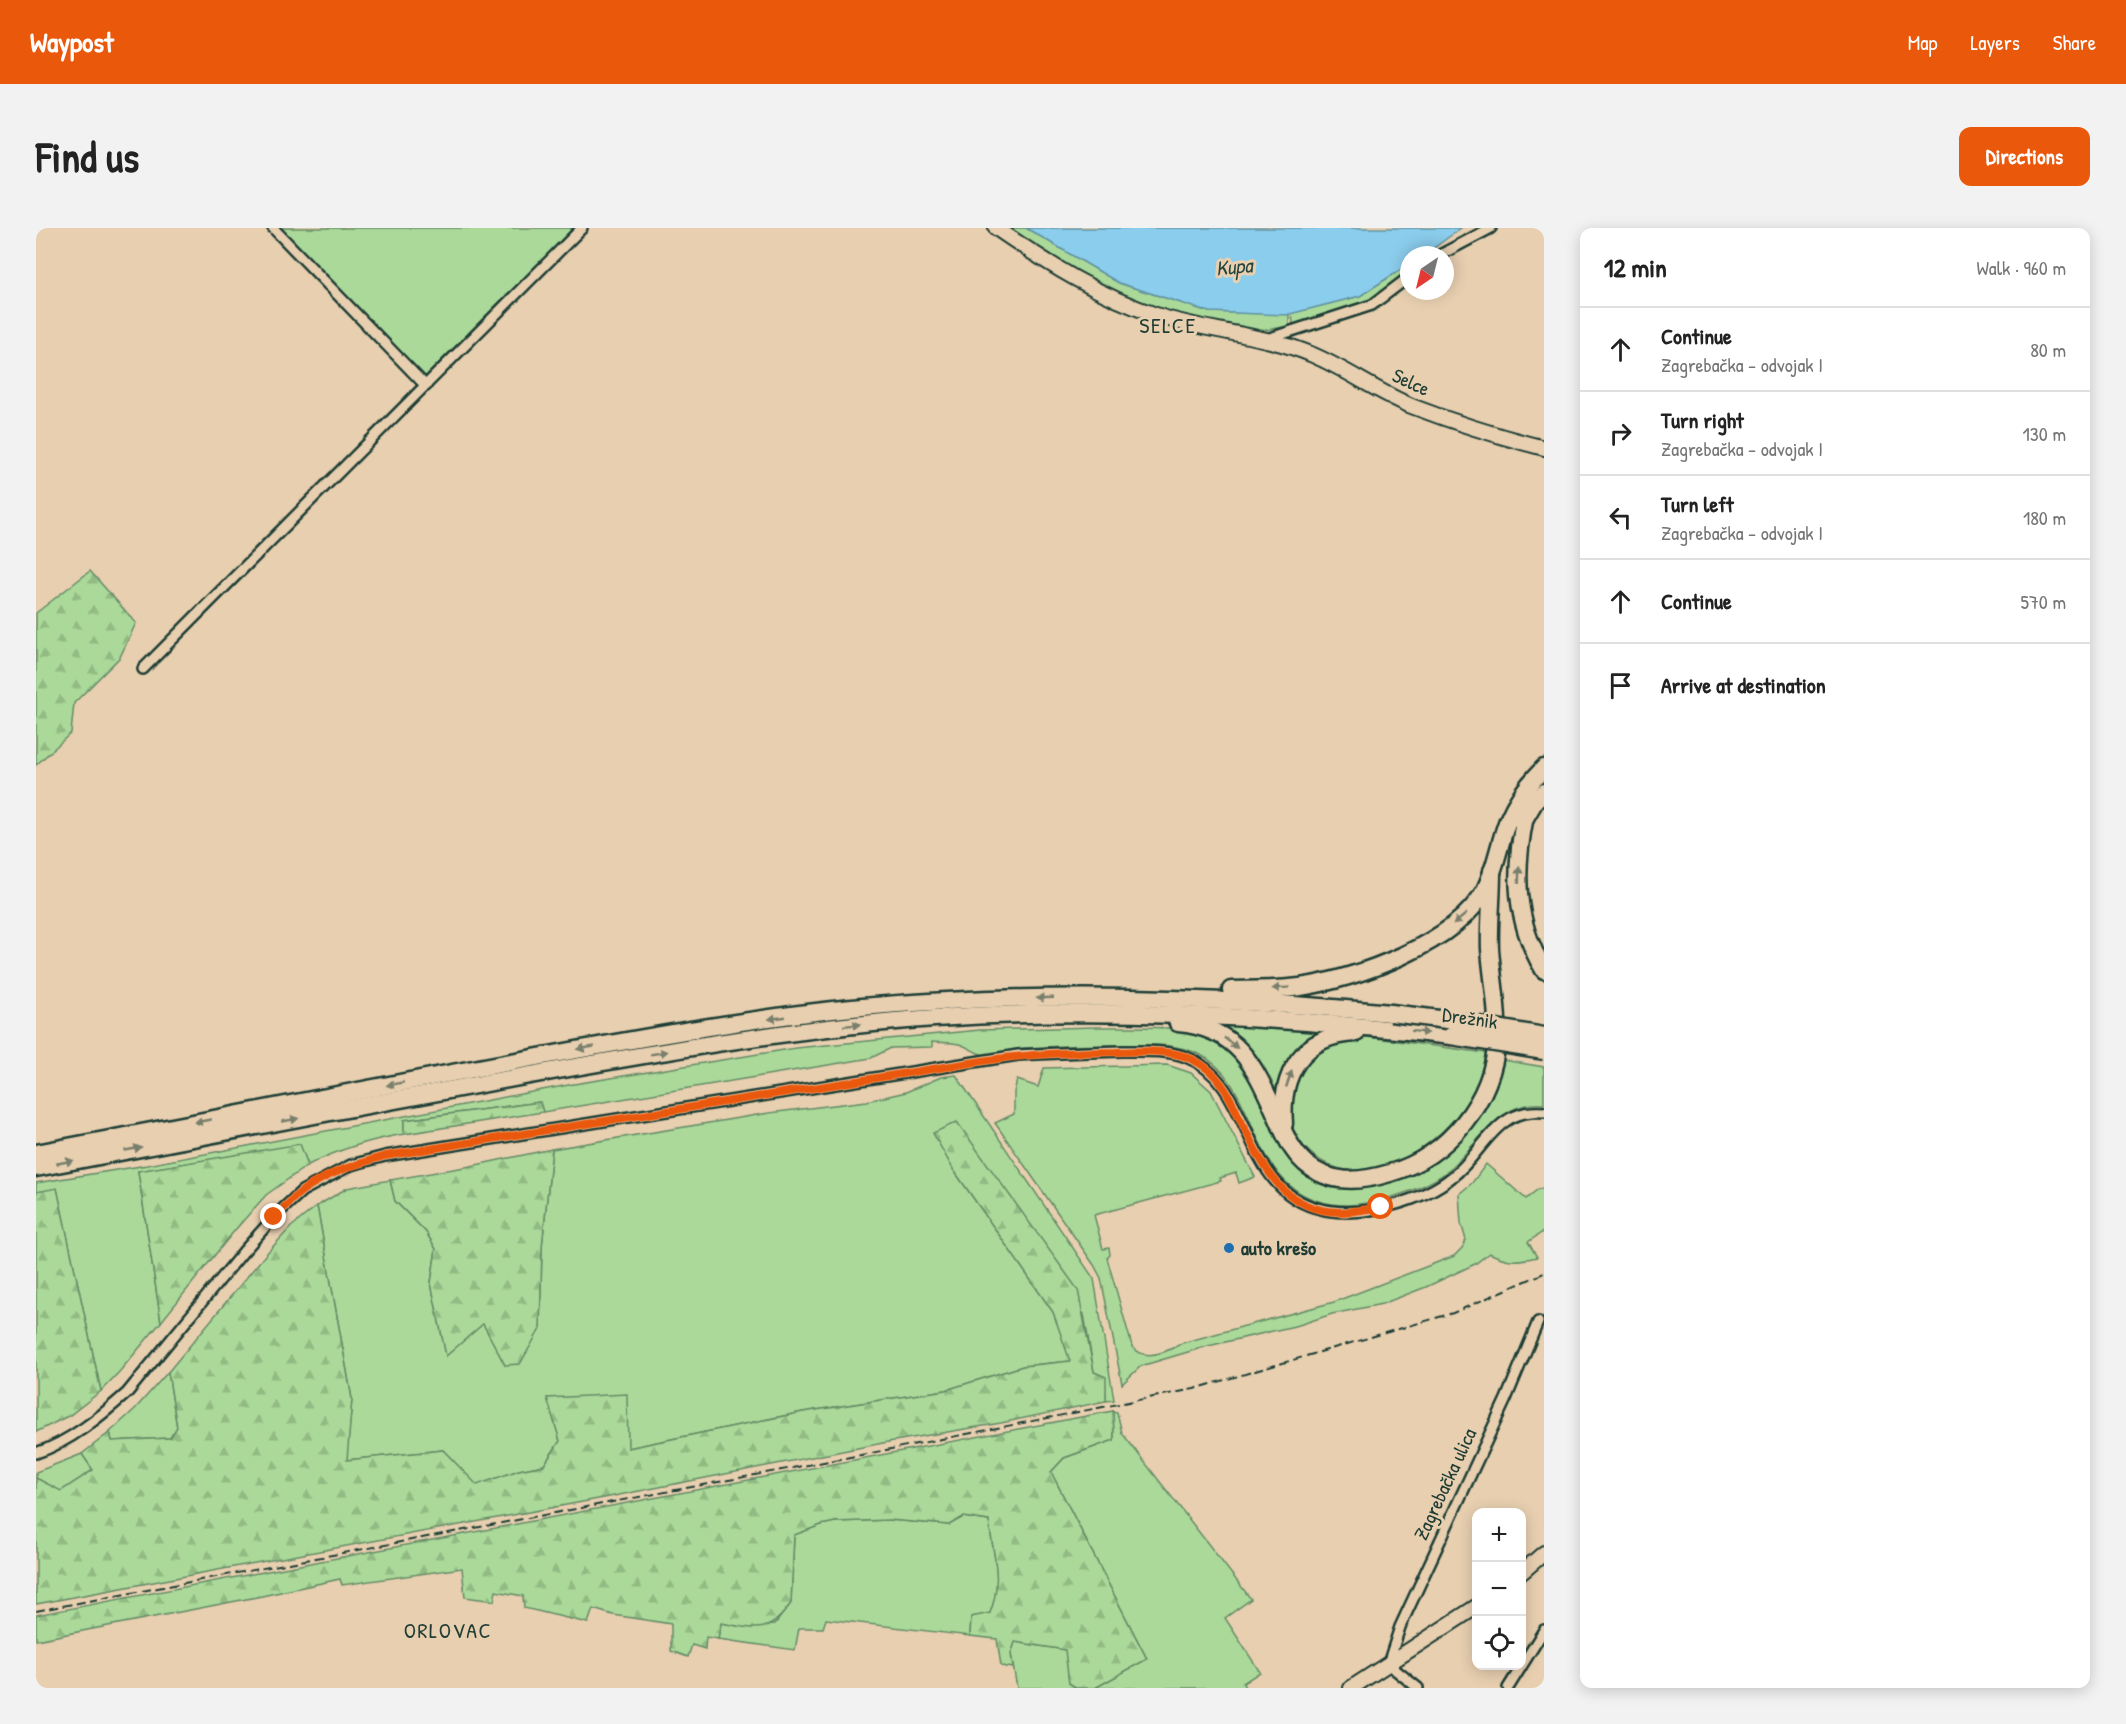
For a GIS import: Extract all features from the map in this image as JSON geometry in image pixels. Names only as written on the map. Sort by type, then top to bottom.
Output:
[{"type":"highway","points":[[1104,997],[1127,986],[1238,990],[1299,987],[1333,981],[1395,959],[1448,929],[1478,901],[1492,871],[1508,820],[1522,793],[1544,768]]},
{"type":"highway","points":[[1491,909],[1507,855],[1526,816],[1544,792]]},
{"type":"highway","points":[[1526,816],[1518,874],[1519,899],[1529,942],[1544,970]]},
{"type":"highway","points":[[1074,1013],[1098,1022],[1187,1024],[1218,1033],[1242,1052],[1252,1065],[1286,1136],[1299,1157],[1315,1170],[1334,1178],[1355,1181],[1376,1178],[1398,1171],[1416,1163],[1458,1130],[1480,1097],[1494,1059],[1497,1026],[1490,950],[1492,871]]},
{"type":"highway","points":[[36,1153],[644,1038],[861,1007],[1104,997],[1231,1000],[1390,1021]]},
{"type":"highway","points":[[36,1168],[500,1080],[776,1034],[936,1018],[1074,1013],[1390,1021]]},
{"type":"highway","points":[[1286,1136],[1283,1107],[1288,1077],[1295,1063],[1304,1053],[1313,1045],[1341,1034],[1377,1035],[1390,1021]]},
{"type":"highway","name":"Drežnik","points":[[1390,1021],[1455,1021],[1544,1036]]},
{"type":"highway","name":"Drežnik","points":[[1390,1021],[1451,1036],[1544,1051]]},
{"type":"main road","name":"Selce","points":[[996,228],[1056,268],[1107,295],[1159,316],[1266,339],[1313,355],[1413,406],[1544,448]]},
{"type":"main road","points":[[1526,1568],[1544,1553]]},
{"type":"main road","points":[[1351,1688],[1472,1610]]},
{"type":"street","points":[[273,228],[426,386]]},
{"type":"street","points":[[142,669],[582,228]]},
{"type":"street","points":[[1454,248],[1491,228]]},
{"type":"street","name":"Selce","points":[[1266,339],[1372,305],[1400,284]]},
{"type":"street","points":[[36,1453],[77,1432],[127,1393],[188,1317],[274,1217],[302,1191],[351,1165],[385,1156],[1018,1056],[1082,1052],[1156,1052],[1187,1057],[1204,1066],[1223,1086],[1274,1182],[1301,1202],[1333,1212],[1381,1207],[1426,1193],[1457,1174],[1489,1136],[1507,1120],[1526,1113],[1544,1112]]},
{"type":"street","name":"Zagrebačka ulica","points":[[1388,1664],[1400,1627],[1501,1409],[1538,1322]]},
{"type":"street","points":[[1508,1688],[1544,1630]]},
{"type":"street","points":[[1388,1664],[1418,1688]]},
{"type":"green space","points":[[279,228],[573,228],[424,382]]},
{"type":"green space","points":[[1005,228],[1026,228],[1119,283],[1209,312],[1289,314],[1289,326],[1260,331],[1252,330],[1153,308],[1121,296],[1087,278]]},
{"type":"green space","points":[[1400,270],[1400,278],[1368,301],[1293,325],[1292,313],[1360,296]]},
{"type":"green space","points":[[90,571],[136,623],[120,657],[74,703],[71,733],[36,765],[36,613]]},
{"type":"green space","points":[[1219,1024],[1335,1029],[1278,1094],[1274,1094]]},
{"type":"green space","points":[[1097,1027],[1178,1029],[1208,1037],[1222,1044],[1242,1062],[1279,1140],[1297,1166],[1333,1186],[1348,1189],[1383,1184],[1401,1177],[1449,1149],[1468,1131],[1481,1112],[1496,1082],[1503,1060],[1544,1067],[1544,1104],[1528,1105],[1502,1116],[1451,1168],[1427,1184],[1377,1201],[1345,1205],[1332,1204],[1304,1195],[1284,1180],[1269,1159],[1235,1089],[1220,1069],[1199,1054],[1189,1050],[1147,1045],[1024,1048],[984,1055],[959,1044],[932,1042],[932,1047],[891,1048],[871,1058],[543,1112],[539,1102],[404,1120],[404,1134],[354,1146],[308,1165],[300,1145],[138,1171],[161,1322],[101,1391],[57,1189],[36,1192],[36,1183],[147,1165],[574,1084],[796,1048],[980,1030]]},
{"type":"green space","points":[[1360,1036],[1486,1053],[1474,1091],[1442,1132],[1402,1160],[1379,1168],[1357,1171],[1334,1167],[1313,1155],[1304,1146],[1296,1136],[1290,1119],[1289,1091],[1295,1076],[1317,1047]]},
{"type":"green space","points":[[1167,1065],[1191,1073],[1211,1091],[1255,1177],[1239,1183],[1236,1173],[1220,1178],[1221,1181],[1094,1215],[1103,1249],[1109,1248],[1110,1255],[1107,1258],[1132,1346],[1137,1351],[1149,1355],[1156,1354],[1182,1343],[1334,1302],[1454,1256],[1466,1240],[1461,1223],[1459,1194],[1472,1183],[1486,1164],[1526,1199],[1538,1189],[1544,1188],[1544,1231],[1528,1242],[1537,1257],[1512,1260],[1489,1253],[1475,1264],[1382,1304],[1332,1314],[1299,1325],[1208,1346],[1141,1366],[1122,1384],[1101,1278],[995,1123],[1014,1114],[1014,1092],[1017,1080],[1038,1087],[1044,1068]]},
{"type":"green space","points":[[956,1075],[1094,1279],[1114,1400],[1106,1401],[1105,1377],[1094,1372],[1084,1314],[953,1169],[1053,1312],[1071,1361],[1023,1366],[946,1390],[803,1412],[628,1448],[548,1399],[560,1441],[544,1465],[519,1470],[477,1486],[443,1450],[346,1460],[352,1399],[317,1206],[347,1188],[390,1180],[395,1201],[426,1232],[436,1249],[431,1283],[446,1355],[483,1323],[505,1365],[540,1329],[542,1247],[552,1149],[769,1113],[867,1101],[906,1092],[941,1077]]},
{"type":"green space","points":[[540,1102],[543,1112],[404,1134],[404,1120]]},
{"type":"green space","points":[[957,1122],[1078,1290],[1094,1372],[1106,1377],[1106,1401],[1001,1423],[888,1442],[609,1497],[36,1604],[36,1478],[61,1491],[93,1470],[82,1454],[110,1432],[112,1441],[170,1438],[177,1427],[168,1372],[266,1254],[291,1227],[317,1206],[352,1399],[347,1460],[443,1450],[477,1485],[519,1470],[544,1465],[560,1441],[547,1398],[627,1394],[628,1448],[803,1412],[946,1390],[1023,1366],[1070,1361],[1053,1312],[953,1169],[933,1133]]},
{"type":"green space","points":[[300,1144],[308,1165],[266,1195],[161,1322],[138,1171]]},
{"type":"green space","points":[[552,1149],[542,1247],[540,1329],[520,1364],[505,1365],[483,1324],[446,1356],[431,1283],[436,1249],[426,1232],[395,1201],[390,1180]]},
{"type":"green space","points":[[57,1188],[101,1391],[70,1415],[36,1432],[36,1192]]},
{"type":"green space","points":[[168,1372],[177,1428],[170,1438],[112,1441],[110,1432],[135,1409]]},
{"type":"green space","points":[[1113,1411],[1117,1412],[1122,1433],[1251,1599],[1225,1618],[1260,1672],[1243,1683],[1245,1688],[1095,1688],[1147,1659],[1051,1472],[1064,1458],[1114,1440]]},
{"type":"green space","points":[[1113,1411],[1114,1440],[1064,1458],[1051,1472],[1147,1659],[1095,1688],[1077,1688],[1069,1683],[1065,1650],[1015,1642],[1011,1654],[1013,1668],[1001,1666],[997,1639],[970,1636],[971,1617],[990,1613],[996,1589],[996,1567],[989,1521],[963,1517],[949,1525],[889,1520],[835,1522],[794,1535],[791,1603],[783,1614],[776,1621],[761,1628],[721,1623],[718,1639],[706,1637],[705,1649],[692,1645],[688,1657],[671,1651],[671,1624],[613,1615],[593,1609],[588,1623],[524,1608],[523,1596],[496,1591],[494,1601],[465,1597],[462,1568],[342,1585],[340,1579],[36,1640],[36,1615]]},
{"type":"green space","points":[[82,1454],[93,1470],[61,1492],[36,1478],[36,1472]]},
{"type":"green space","points":[[963,1517],[989,1521],[997,1578],[990,1614],[971,1617],[970,1636],[826,1619],[823,1628],[799,1628],[795,1650],[718,1639],[721,1623],[738,1626],[775,1624],[791,1603],[794,1535],[835,1522],[889,1520],[949,1525]]},
{"type":"green space","points":[[1015,1642],[1066,1650],[1069,1683],[1077,1688],[1017,1688],[1011,1654]]},
{"type":"water","name":"Kupa","points":[[1026,228],[1461,228],[1436,246],[1400,246],[1400,270],[1360,296],[1286,315],[1209,312],[1119,283]]},
{"type":"railway","points":[[36,1611],[861,1455],[1194,1389],[1453,1313],[1544,1273]]},
{"type":"place","name":"auto krešo","points":[[1229,1248]]},
{"type":"district","name":"SELCE","points":[[1168,325]]},
{"type":"district","name":"ORLOVAC","points":[[448,1630]]},
{"type":"route","points":[[274,1217],[302,1191],[351,1165],[420,1149],[1018,1056],[1139,1051],[1187,1057],[1204,1066],[1214,1075],[1231,1100],[1264,1167],[1274,1182],[1287,1193],[1308,1206],[1326,1210],[1341,1212],[1381,1207]]}]
